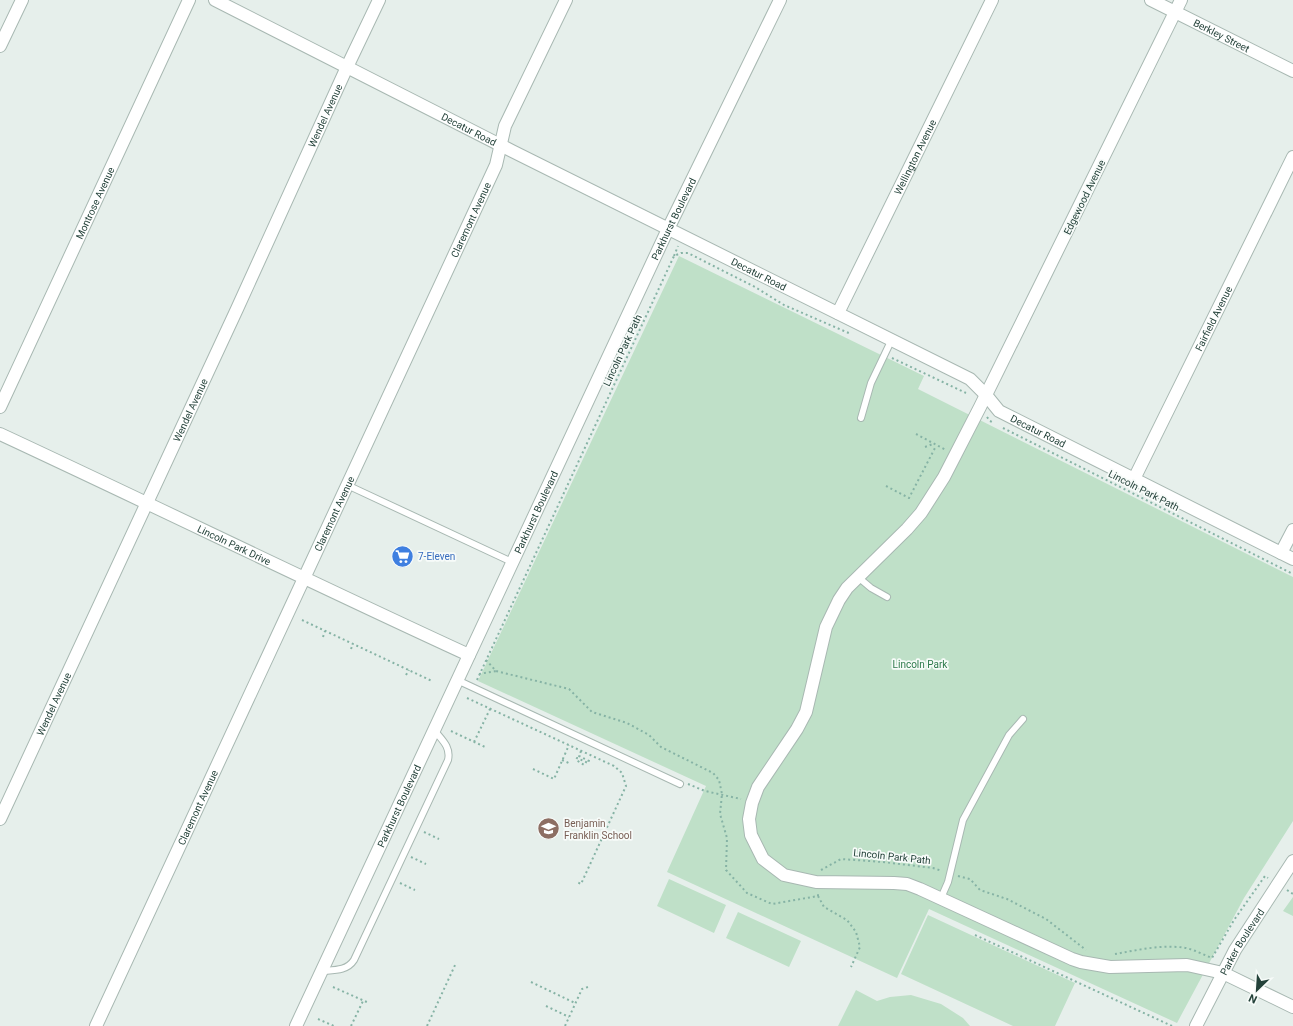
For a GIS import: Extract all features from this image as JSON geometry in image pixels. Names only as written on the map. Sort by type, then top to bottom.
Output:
[{"type":"street","points":[[0,46],[22,0]]},
{"type":"street","name":"Montrose Avenue","points":[[0,407],[189,0]]},
{"type":"street","name":"Decatur Road","points":[[215,0],[668,229],[970,379],[999,411],[1293,559]]},
{"type":"street","name":"Wendel Avenue","points":[[0,819],[237,309],[347,67],[380,0]]},
{"type":"street","name":"Claremont Avenue","points":[[96,1026],[496,164],[504,126],[566,0]]},
{"type":"street","name":"Parkhurst Boulevard","points":[[296,1026],[668,229],[780,0]]},
{"type":"street","name":"Wellington Avenue","points":[[838,313],[992,0]]},
{"type":"street","name":"Berkley Street","points":[[1150,0],[1293,71]]},
{"type":"street","name":"Edgewood Avenue","points":[[1181,0],[961,446],[932,497],[907,529],[858,577],[838,600],[831,613],[826,626],[806,712],[797,729],[758,787],[752,803],[749,818],[751,835],[763,859],[784,875],[816,882],[894,883],[920,888],[1081,962],[1110,966],[1186,965],[1223,973],[1293,1007]]},
{"type":"street","name":"Fairfield Avenue","points":[[1134,479],[1293,157]]},
{"type":"street","name":"Lincoln Park Drive","points":[[0,434],[469,655]]},
{"type":"street","points":[[1281,553],[1293,530]]},
{"type":"street","name":"Parker Boulevard","points":[[1196,1026],[1245,932],[1293,861]]},
{"type":"lane","points":[[861,418],[871,383],[892,339]]},
{"type":"lane","points":[[347,485],[512,562]]},
{"type":"lane","points":[[858,577],[871,588],[887,597]]},
{"type":"lane","points":[[457,680],[680,784]]},
{"type":"lane","points":[[941,898],[948,882],[963,820],[1009,735],[1023,719]]},
{"type":"lane","points":[[322,971],[343,969],[351,965],[354,960],[448,760],[449,750],[447,745],[434,730]]},
{"type":"path","name":"Lincoln Park Path","points":[[475,683],[674,256],[678,244]]},
{"type":"path","points":[[674,256],[681,253],[688,253],[755,287],[801,313],[855,336]]},
{"type":"path","points":[[888,356],[969,395]]},
{"type":"path","name":"Lincoln Park Path","points":[[988,419],[1115,485],[1293,574]]},
{"type":"path","points":[[916,434],[949,452]]},
{"type":"path","points":[[925,447],[933,444]]},
{"type":"path","points":[[886,486],[909,498],[936,446]]},
{"type":"path","points":[[302,620],[432,681]]},
{"type":"path","points":[[322,636],[325,631]]},
{"type":"path","points":[[351,649],[353,644]]},
{"type":"path","points":[[378,660],[380,656]]},
{"type":"path","points":[[486,660],[496,671]]},
{"type":"path","points":[[406,676],[409,670]]},
{"type":"path","points":[[479,674],[496,671],[569,689],[592,712],[627,723],[649,735],[661,747],[713,773],[719,780],[722,794],[720,814],[727,838],[726,870],[748,893],[772,904],[818,896]]},
{"type":"path","points":[[467,698],[618,769],[625,780],[626,786],[581,884],[577,882]]},
{"type":"path","points":[[474,742],[490,709]]},
{"type":"path","points":[[451,731],[485,747]]},
{"type":"path","points":[[533,769],[554,779],[569,745]]},
{"type":"path","points":[[581,751],[579,756],[589,761],[588,763],[577,758],[576,760],[586,766]]},
{"type":"path","points":[[562,760],[571,764]]},
{"type":"path","points":[[697,788],[746,801]]},
{"type":"path","points":[[423,832],[439,839]]},
{"type":"path","points":[[411,857],[426,864]]},
{"type":"path","name":"Lincoln Park Path","points":[[816,882],[821,869],[841,859],[933,868],[970,879],[980,890],[1007,900],[1046,919],[1087,952]]},
{"type":"path","points":[[1110,955],[1171,947],[1186,948],[1212,958],[1234,920],[1265,876]]},
{"type":"path","points":[[816,882],[818,896],[824,907],[847,920],[856,932],[860,946],[851,967]]},
{"type":"path","points":[[400,883],[415,890]]},
{"type":"path","points":[[1289,892],[1293,894]]},
{"type":"path","points":[[975,935],[1172,1026]]},
{"type":"path","points":[[427,1026],[456,963]]},
{"type":"path","points":[[531,982],[575,1003]]},
{"type":"path","points":[[333,987],[369,1003]]},
{"type":"path","points":[[565,1026],[582,988],[588,987]]},
{"type":"path","points":[[350,1026],[363,1001]]},
{"type":"path","points":[[546,1006],[569,1017]]},
{"type":"path","points":[[318,1019],[334,1026]]},
{"type":"green space","name":"Lincoln Park","points":[[679,256],[924,376],[918,389],[1293,577],[1293,821],[1244,898],[1177,1023],[929,909],[897,978],[667,872],[706,786],[478,681]]},
{"type":"green space","points":[[669,879],[726,905],[714,933],[657,906]]},
{"type":"green space","points":[[1293,897],[1293,916],[1283,911]]},
{"type":"green space","points":[[738,912],[801,941],[789,967],[726,938]]},
{"type":"green space","points":[[928,915],[1075,983],[1055,1026],[1013,1026],[901,974]]},
{"type":"green space","points":[[856,990],[877,1001],[890,997],[911,995],[941,1004],[963,1018],[970,1026],[838,1026]]},
{"type":"place","name":"7-Eleven","points":[[402,556]]},
{"type":"place","name":"Benjamin Franklin School","points":[[548,829]]}]
